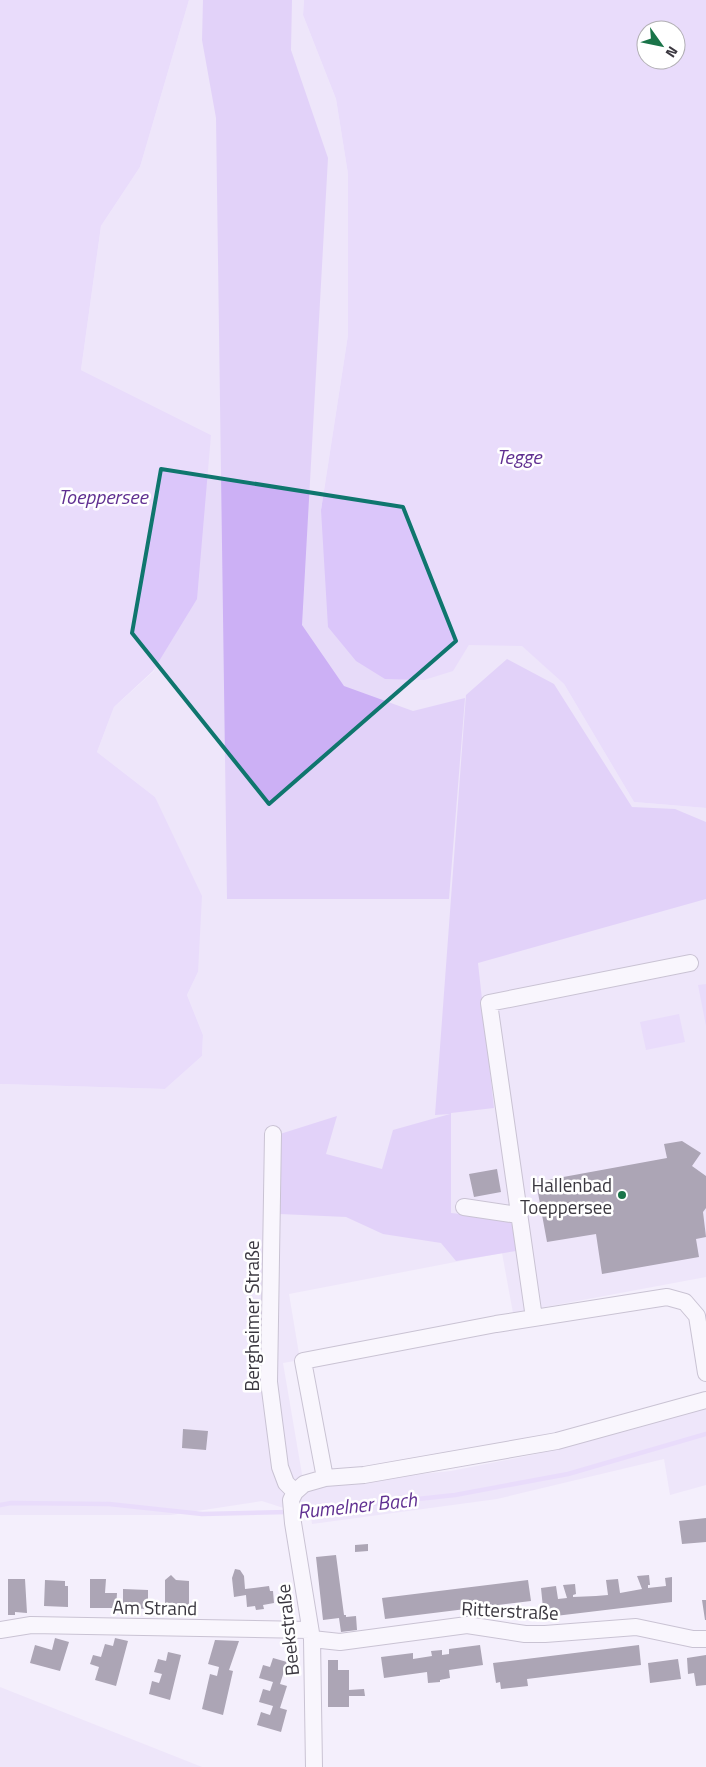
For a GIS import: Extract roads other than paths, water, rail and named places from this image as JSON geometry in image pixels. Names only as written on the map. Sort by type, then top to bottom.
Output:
[{"type":"street","points":[[534,1318],[489,1003],[690,963]]},
{"type":"street","name":"Bergheimer Straße","points":[[273,1134],[269,1382],[280,1467],[293,1496]]},
{"type":"street","points":[[464,1207],[518,1215]]},
{"type":"street","points":[[325,1478],[302,1361],[654,1297],[678,1300],[692,1308],[696,1316],[706,1374]]},
{"type":"street","points":[[293,1496],[304,1484],[325,1478],[364,1475],[557,1441],[706,1400]]},
{"type":"street","name":"Beekstraße","points":[[293,1496],[293,1523],[311,1634],[314,1767]]},
{"type":"street","name":"Am Strand","points":[[0,1630],[31,1625],[311,1634]]},
{"type":"street","name":"Ritterstraße","points":[[311,1634],[340,1642],[467,1625],[525,1634],[636,1627],[693,1639],[706,1639]]},
{"type":"water","name":"Toeppersee","points":[[0,0],[189,0],[140,167],[101,226],[81,370],[211,435],[197,599],[153,671],[114,707],[97,752],[155,797],[202,896],[198,972],[187,995],[203,1035],[202,1056],[165,1089],[0,1084]]},
{"type":"water","name":"Tegge","points":[[304,0],[706,0],[706,808],[634,802],[564,684],[522,646],[469,645],[453,671],[424,680],[385,679],[356,661],[328,627],[321,510],[348,335],[348,174],[336,99],[303,15]]},
{"type":"water","points":[[706,984],[706,1026],[698,985]]},
{"type":"water","points":[[679,1014],[685,1042],[646,1050],[640,1022]]},
{"type":"waterway","name":"Rumelner Bach","points":[[296,1512],[455,1495],[568,1474],[706,1434]]},
{"type":"waterway","name":"Rumelner Bach","points":[[0,1505],[11,1503],[109,1504],[202,1514],[288,1512]]},
{"type":"place","name":"Hallenbad Toeppersee","points":[[622,1195]]}]
